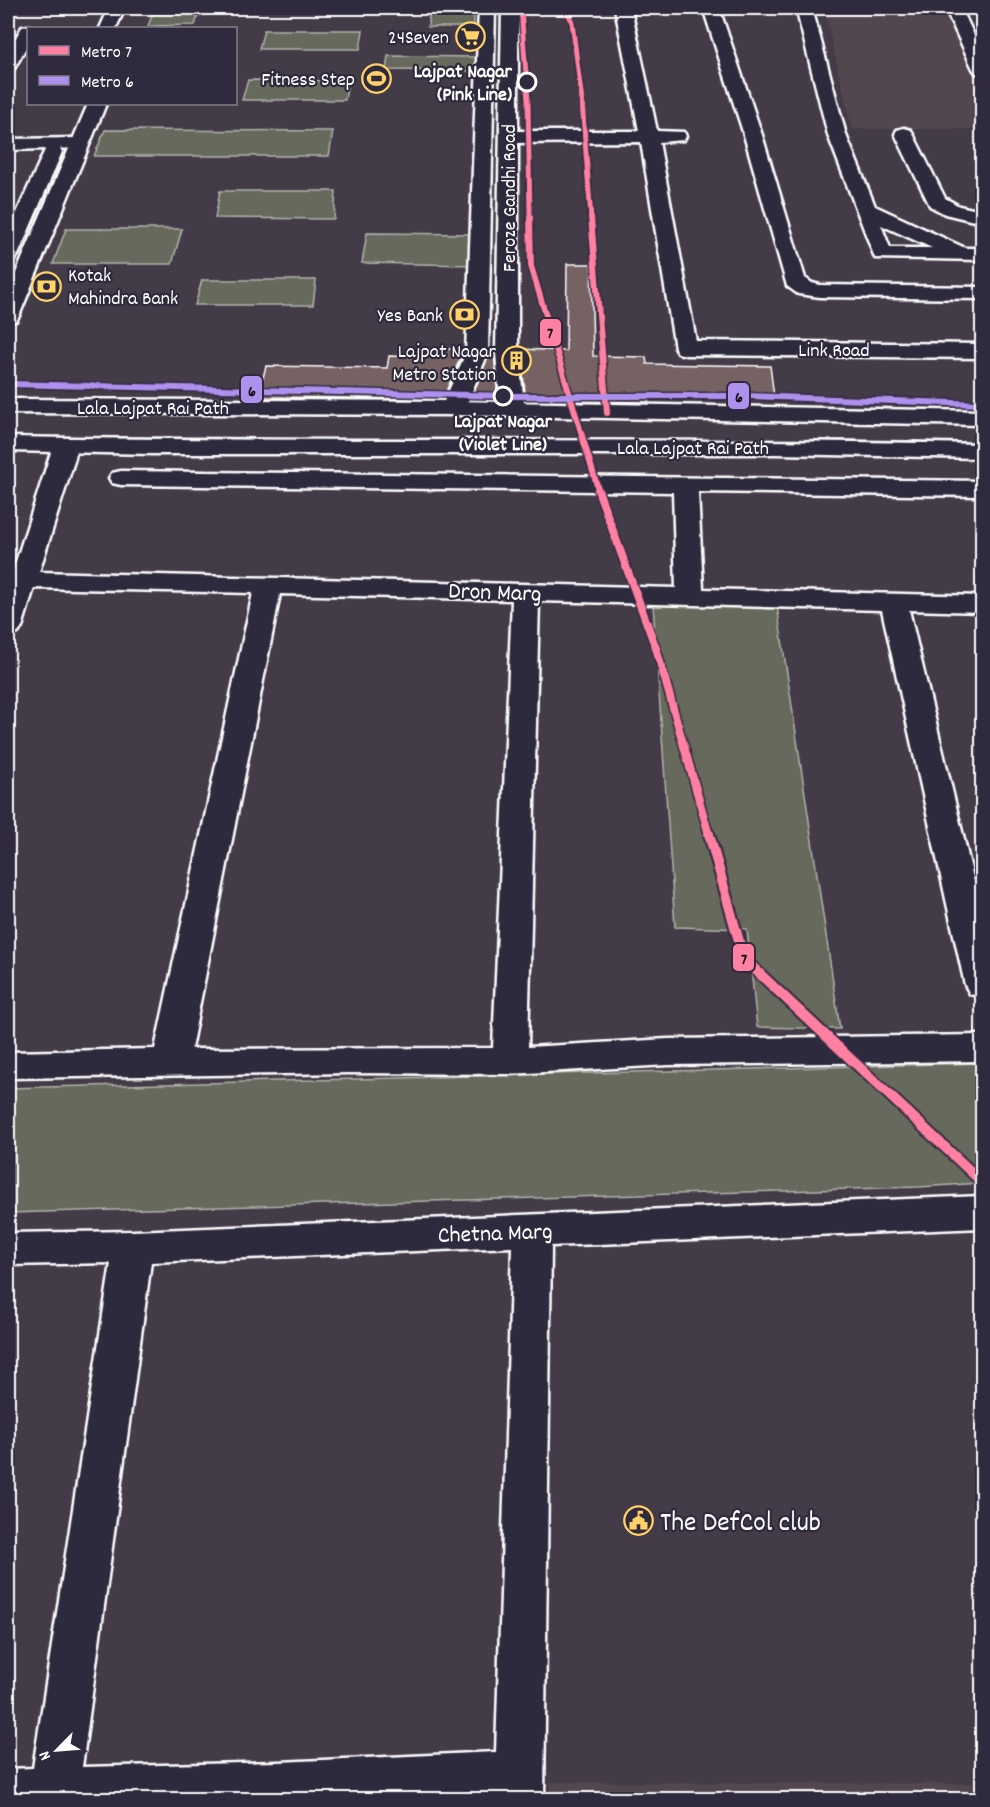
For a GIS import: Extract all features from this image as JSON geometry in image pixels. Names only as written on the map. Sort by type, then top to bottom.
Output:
[{"type":"street","points":[[108,27],[117,8]]},
{"type":"street","name":"Feroze Gandhi Road","points":[[477,353],[487,8]]},
{"type":"street","name":"Feroze Gandhi Road","points":[[510,8],[507,353],[513,411]]},
{"type":"street","points":[[711,8],[753,135],[795,281],[806,290],[820,291],[982,293]]},
{"type":"street","points":[[804,8],[837,135],[882,254],[972,254]]},
{"type":"street","points":[[953,8],[982,69]]},
{"type":"street","points":[[629,12],[649,136]]},
{"type":"street","points":[[8,65],[27,33]]},
{"type":"street","points":[[8,316],[97,105]]},
{"type":"street","points":[[484,109],[509,110]]},
{"type":"street","points":[[8,255],[12,235],[65,124]]},
{"type":"street","points":[[904,135],[937,202],[952,210],[982,217]]},
{"type":"street","name":"Link Road","points":[[649,136],[686,348],[982,351]]},
{"type":"street","points":[[509,137],[677,136]]},
{"type":"street","points":[[8,145],[79,144]]},
{"type":"street","points":[[866,210],[972,254]]},
{"type":"street","points":[[12,235],[42,234]]},
{"type":"street","points":[[453,408],[477,353],[507,353]]},
{"type":"street","name":"Lala Lajpat Rai Path","points":[[8,406],[453,408],[513,411],[982,418]]},
{"type":"street","name":"Lala Lajpat Rai Path","points":[[8,444],[777,447],[982,451]]},
{"type":"street","points":[[8,627],[16,579],[63,458],[65,446]]},
{"type":"street","points":[[121,478],[982,488]]},
{"type":"street","points":[[685,484],[690,596]]},
{"type":"street","name":"Dron Marg","points":[[16,579],[982,604]]},
{"type":"street","points":[[170,1063],[268,585]]},
{"type":"street","points":[[510,1061],[526,593]]},
{"type":"street","points":[[894,603],[982,985]]},
{"type":"street","points":[[8,1065],[510,1061],[668,1052],[982,1048]]},
{"type":"street","name":"Chetna Marg","points":[[8,1249],[133,1247],[982,1212]]},
{"type":"street","points":[[133,1247],[38,1796],[279,1787],[519,1787],[532,1231]]},
{"type":"shaded area","points":[[824,8],[946,8],[982,93],[982,129],[852,129]]},
{"type":"shaded area","points":[[550,1782],[982,1784],[982,1799],[551,1800]]},
{"type":"green space","points":[[153,13],[199,13],[195,25],[148,26]]},
{"type":"green space","points":[[429,14],[474,14],[474,27],[428,27]]},
{"type":"green space","points":[[264,30],[363,30],[360,49],[259,49]]},
{"type":"green space","points":[[388,56],[479,57],[478,71],[386,70]]},
{"type":"green space","points":[[248,80],[348,81],[345,100],[242,100]]},
{"type":"green space","points":[[105,130],[333,131],[329,156],[94,156]]},
{"type":"green space","points":[[220,191],[336,191],[334,219],[215,218]]},
{"type":"green space","points":[[66,229],[182,229],[172,264],[53,264]]},
{"type":"green space","points":[[367,233],[475,234],[473,265],[362,263]]},
{"type":"green space","points":[[202,280],[316,280],[313,305],[195,305]]},
{"type":"green space","points":[[653,604],[777,606],[840,1029],[757,1027],[747,929],[675,927]]},
{"type":"green space","points":[[982,1063],[982,1183],[919,1187],[8,1213],[8,1088]]},
{"type":"building","points":[[567,264],[591,264],[593,356],[646,357],[647,364],[770,366],[774,397],[648,395],[648,402],[526,400],[520,349],[566,351]]},
{"type":"building","points":[[427,349],[464,349],[443,399],[258,397],[266,366],[387,368],[389,356],[426,357]]},
{"type":"building","points":[[490,349],[494,349],[498,400],[471,399]]},
{"type":"metro line","name":"7","points":[[521,8],[528,101],[531,266],[592,474],[657,651],[744,959],[982,1182]]},
{"type":"metro line","name":"7","points":[[566,8],[572,22],[582,101],[607,413]]},
{"type":"metro line","name":"6","points":[[8,384],[510,396],[748,396],[982,404]]},
{"type":"place","name":"24Seven","points":[[470,36]]},
{"type":"place","name":"Fitness Step","points":[[376,78]]},
{"type":"place","name":"Lajpat Nagar (Pink Line)","points":[[527,82]]},
{"type":"place","name":"Kotak Mahindra Bank","points":[[47,286]]},
{"type":"place","name":"Yes Bank","points":[[464,314]]},
{"type":"place","name":"Lajpat Nagar Metro Station","points":[[517,361]]},
{"type":"place","name":"Lajpat Nagar (Violet Line)","points":[[503,396]]},
{"type":"place","name":"The DefCol club","points":[[639,1520]]}]
